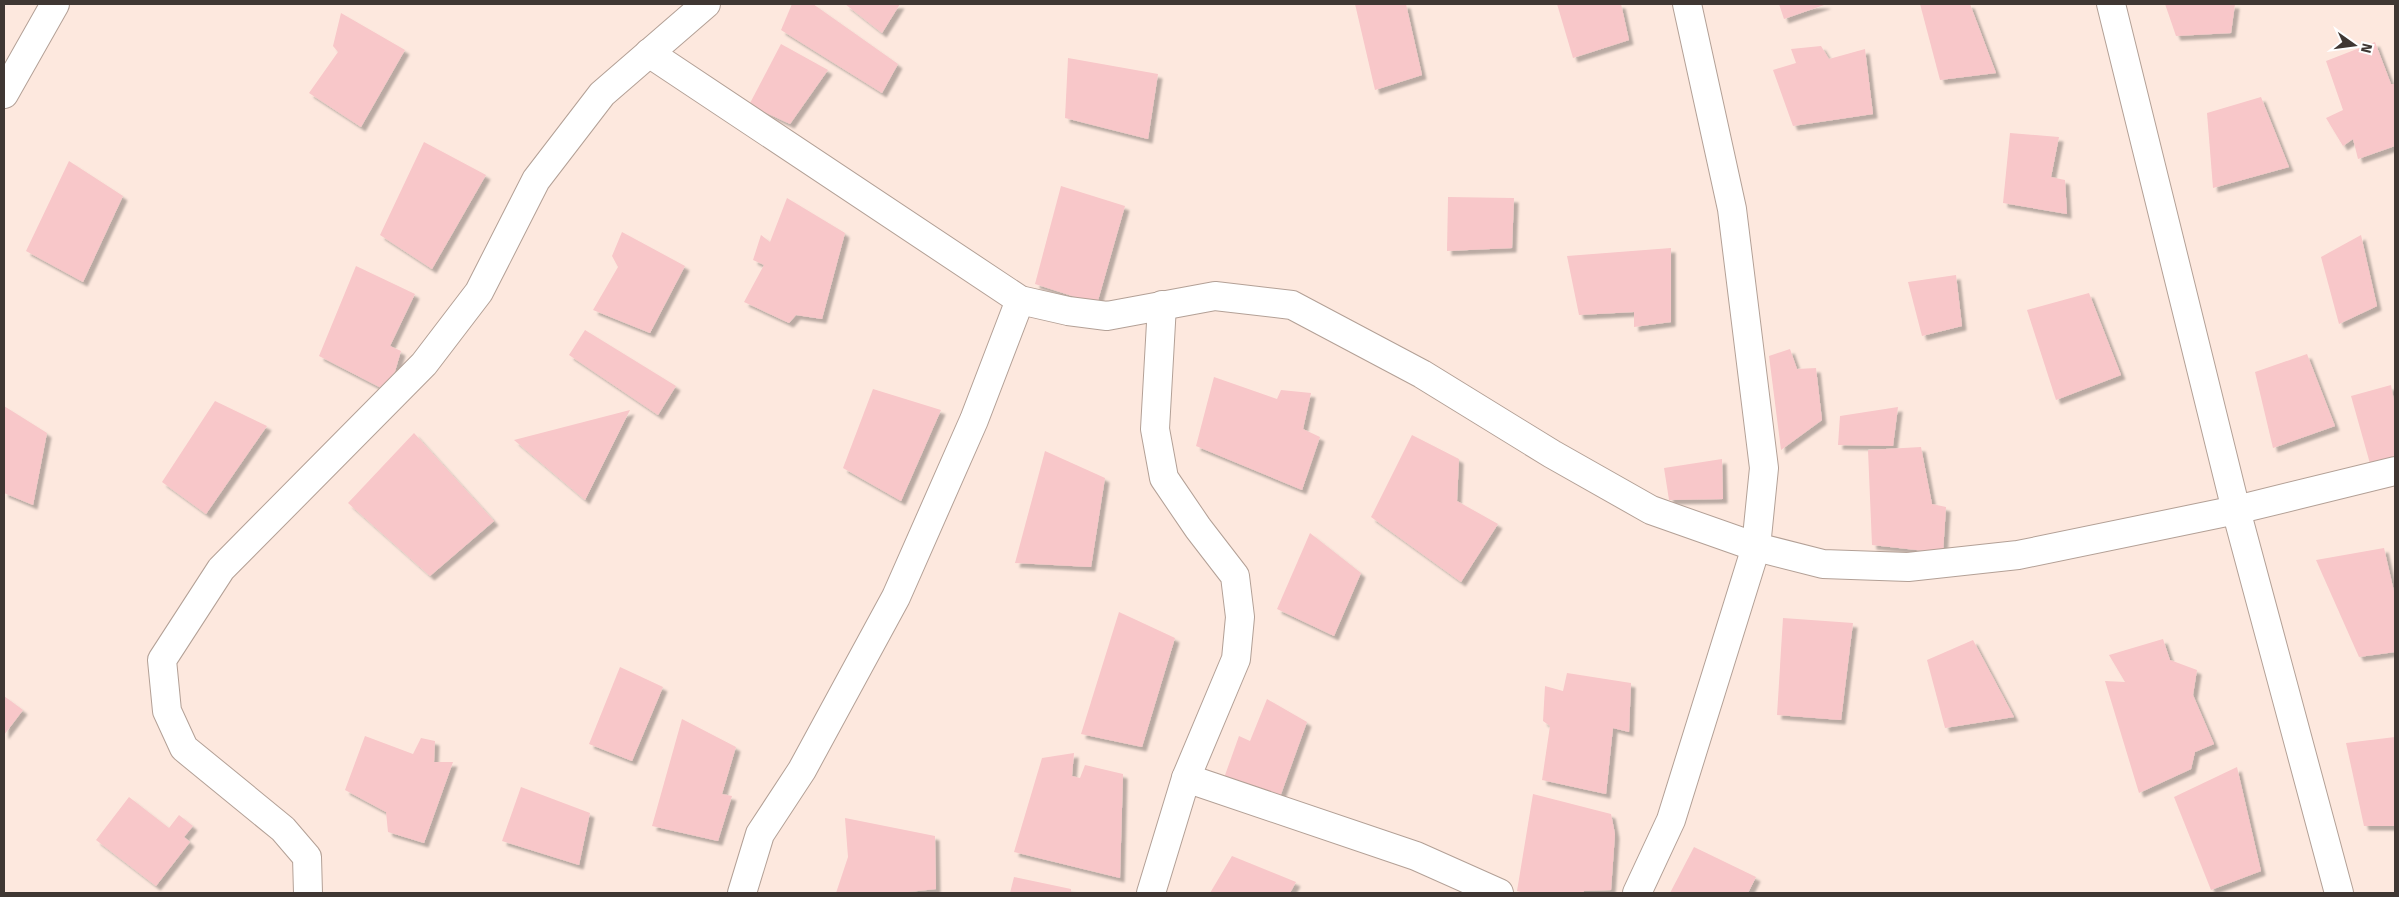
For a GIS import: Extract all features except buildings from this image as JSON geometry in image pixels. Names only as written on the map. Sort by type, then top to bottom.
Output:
[{"type":"street","points":[[4,94],[55,4]]},
{"type":"street","points":[[308,893],[307,857],[283,829],[184,748],[167,711],[162,660],[220,570],[424,364],[479,292],[536,180],[602,94],[706,4]]},
{"type":"street","points":[[1637,893],[1671,820],[1756,547],[1764,468],[1732,209],[1687,4]]},
{"type":"street","points":[[2111,4],[2236,510],[2339,893]]},
{"type":"street","points":[[649,53],[1020,300],[1068,311],[1107,316],[1215,296],[1292,305],[1422,374],[1552,454],[1651,510],[1756,547],[1823,564],[1908,567],[2018,555],[2236,510],[2395,472]]},
{"type":"street","points":[[742,893],[760,834],[802,770],[896,597],[974,420],[1020,300]]},
{"type":"street","points":[[1151,893],[1186,778],[1236,659],[1240,617],[1235,576],[1198,528],[1164,478],[1155,429],[1162,305]]},
{"type":"street","points":[[1186,778],[1416,856],[1499,893]]}]
